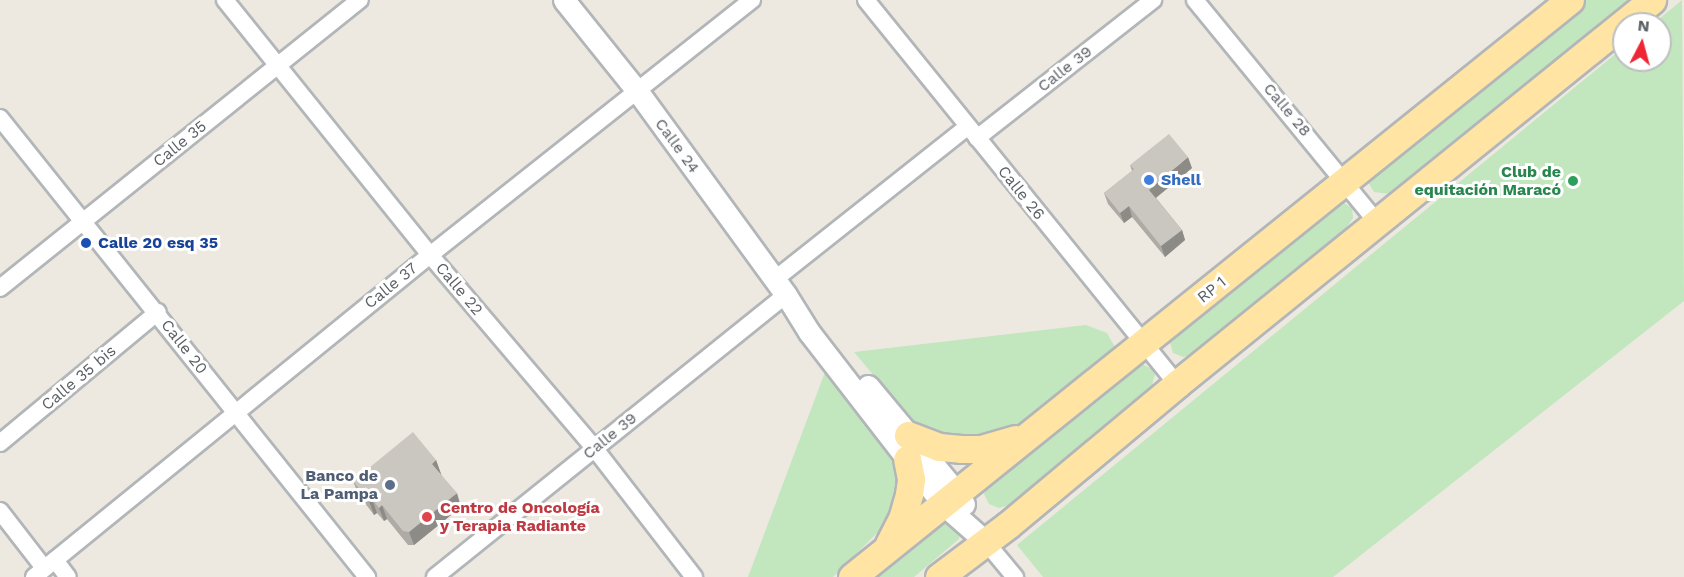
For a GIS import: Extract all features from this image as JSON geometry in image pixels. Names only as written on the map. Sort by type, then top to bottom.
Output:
[{"type":"main road","name":"RP 1","points":[[852,577],[1570,0]]},
{"type":"main road","points":[[939,577],[1652,0]]},
{"type":"main road","points":[[887,549],[902,519],[909,494],[911,479],[908,447],[981,448],[999,445],[1034,431]]},
{"type":"street","name":"Calle 22","points":[[225,0],[430,255],[595,449],[693,577]]},
{"type":"street","name":"Calle 35","points":[[0,288],[360,0]]},
{"type":"street","name":"Calle 24","points":[[564,0],[638,92],[780,288],[809,332],[1015,577]]},
{"type":"street","name":"Calle 37","points":[[44,568],[430,255],[752,0]]},
{"type":"street","name":"Calle 26","points":[[866,0],[1177,384]]},
{"type":"street","name":"Calle 39","points":[[435,577],[595,449],[780,288],[972,133],[1153,0]]},
{"type":"street","name":"Calle 28","points":[[1195,0],[1377,222]]},
{"type":"street","name":"Calle 20","points":[[1,121],[158,312],[367,577]]},
{"type":"street","name":"Calle 35 bis","points":[[0,443],[158,312]]},
{"type":"street","points":[[0,511],[44,568],[68,577]]},
{"type":"green space","points":[[1582,0],[1634,0],[1619,12],[1612,12],[1612,17],[1390,194],[1374,192],[1368,182],[1368,176]]},
{"type":"green space","name":"Club de equitación Maracó","points":[[1682,0],[1684,301],[1333,577],[1043,577],[1017,545],[1612,57],[1612,72],[1672,72],[1672,12],[1668,12]]},
{"type":"green space","points":[[1339,200],[1352,208],[1353,218],[1347,227],[1192,355],[1183,357],[1173,353],[1169,339]]},
{"type":"green space","points":[[1086,325],[1107,333],[1116,349],[1113,355],[1006,435],[964,441],[925,430],[907,415],[854,352]]},
{"type":"green space","points":[[1142,364],[1152,369],[1155,374],[1151,389],[1010,505],[999,508],[989,504],[984,494],[987,483],[1137,365]]},
{"type":"green space","points":[[825,372],[858,411],[893,462],[899,483],[897,504],[882,528],[833,577],[748,577]]},
{"type":"green space","points":[[947,518],[960,528],[959,539],[914,577],[866,577],[937,521]]},
{"type":"building","points":[[1169,134],[1188,157],[1149,190],[1182,230],[1161,246],[1129,206],[1120,213],[1104,193],[1134,169],[1130,165]]},
{"type":"building","points":[[413,432],[436,460],[432,464],[457,493],[409,532],[403,531],[382,505],[379,508],[372,499],[369,501],[353,481]]},
{"type":"place","name":"Shell","points":[[1149,180]]},
{"type":"place","name":"Club de equitación Maracó","points":[[1573,181]]},
{"type":"place","name":"Calle 20 esq 35","points":[[86,243]]},
{"type":"place","name":"Banco de La Pampa","points":[[390,485]]},
{"type":"place","name":"Centro de Oncología y Terapia Radiante","points":[[427,517]]}]
